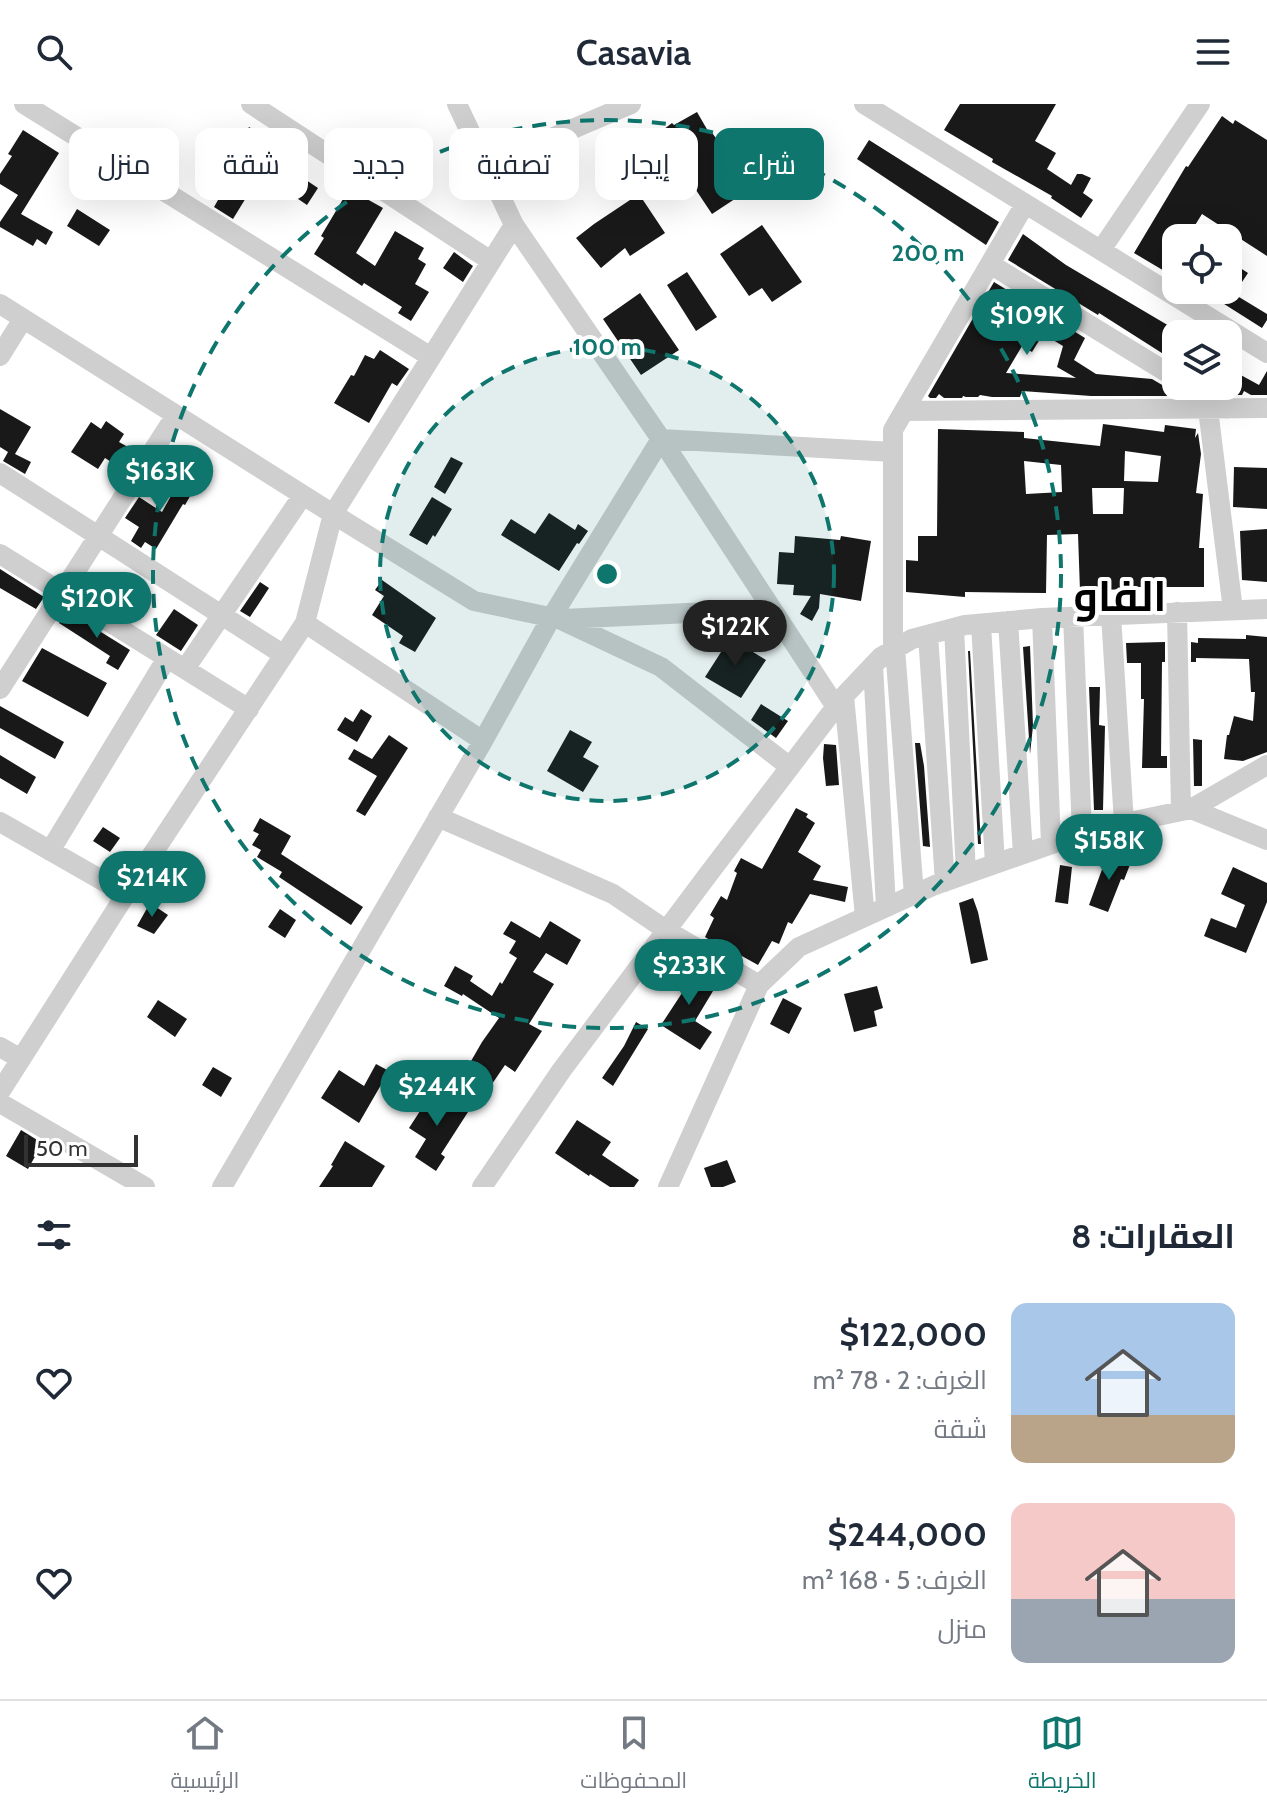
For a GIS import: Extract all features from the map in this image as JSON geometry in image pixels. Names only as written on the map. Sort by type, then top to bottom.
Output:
[{"type":"street","points":[[24,104],[431,357]]},
{"type":"street","points":[[251,104],[491,261]]},
{"type":"street","points":[[457,104],[468,128]]},
{"type":"street","points":[[575,128],[631,104]]},
{"type":"street","points":[[864,104],[1267,353]]},
{"type":"street","points":[[1101,250],[1200,104]]},
{"type":"street","points":[[502,200],[514,225],[661,439],[772,609],[840,702],[865,917]]},
{"type":"street","points":[[914,895],[894,649],[893,430],[1025,204]]},
{"type":"street","points":[[0,1092],[305,623],[333,514],[514,225]]},
{"type":"street","points":[[990,264],[1162,369]]},
{"type":"street","points":[[0,304],[474,601],[555,618],[661,667],[790,767]]},
{"type":"street","points":[[0,356],[23,319]]},
{"type":"street","points":[[1207,400],[1218,409],[1233,610]]},
{"type":"street","points":[[904,411],[1267,408]]},
{"type":"street","points":[[0,689],[176,415]]},
{"type":"street","points":[[661,439],[893,452]]},
{"type":"street","points":[[222,1187],[661,439]]},
{"type":"street","points":[[0,473],[284,655]]},
{"type":"street","points":[[185,669],[303,495]]},
{"type":"street","points":[[0,554],[249,709]]},
{"type":"street","points":[[555,618],[772,609]]},
{"type":"street","points":[[482,1187],[561,1071],[666,930],[840,702],[881,657],[912,639],[981,624],[1042,618],[1267,609]]},
{"type":"street","points":[[1177,612],[1186,810]]},
{"type":"street","points":[[1111,615],[1124,823]]},
{"type":"street","points":[[1073,617],[1082,833]]},
{"type":"street","points":[[1042,618],[1051,844]]},
{"type":"street","points":[[1008,621],[1023,854]]},
{"type":"street","points":[[305,623],[483,741]]},
{"type":"street","points":[[981,624],[995,864]]},
{"type":"street","points":[[954,628],[966,874]]},
{"type":"street","points":[[928,635],[945,882]]},
{"type":"street","points":[[50,851],[167,658]]},
{"type":"street","points":[[873,665],[886,907]]},
{"type":"street","points":[[668,1187],[759,985],[799,947],[966,874],[1082,833],[1186,810],[1257,778],[1267,765]]},
{"type":"street","points":[[1186,810],[1267,840]]},
{"type":"street","points":[[438,817],[613,894],[666,930],[759,985]]},
{"type":"street","points":[[0,822],[126,894]]},
{"type":"street","points":[[0,1047],[21,1059]]},
{"type":"street","points":[[0,1103],[145,1187]]},
{"type":"building","points":[[960,104],[1056,104],[1035,141],[1056,153],[1047,169],[1071,185],[1077,174],[1091,178],[1083,193],[1093,200],[1081,218],[1052,196],[944,130]]},
{"type":"building","points":[[697,112],[714,135],[714,200],[733,200],[712,214],[698,193],[698,128],[665,128],[672,123],[674,125]]},
{"type":"building","points":[[1222,116],[1233,124],[1235,120],[1267,140],[1267,256],[1242,240],[1242,224],[1217,224],[1202,214],[1196,224],[1162,224],[1162,270],[1134,253]]},
{"type":"building","points":[[23,130],[59,153],[21,214],[53,232],[46,245],[37,239],[33,246],[0,227],[0,222],[18,195],[0,184],[0,174]]},
{"type":"building","points":[[869,140],[999,222],[986,245],[857,159]]},
{"type":"building","points":[[308,181],[318,188],[307,205],[300,200],[308,200]]},
{"type":"building","points":[[218,200],[245,200],[233,219],[214,207]]},
{"type":"building","points":[[342,200],[369,200],[383,208],[356,253],[375,266],[395,231],[424,248],[418,259],[426,264],[415,284],[429,292],[411,321],[398,313],[402,307],[364,283],[362,286],[314,254],[324,238],[321,236]]},
{"type":"building","points":[[630,200],[643,200],[665,233],[630,256],[625,248],[601,268],[576,238]]},
{"type":"building","points":[[77,209],[110,230],[99,246],[67,226]]},
{"type":"building","points":[[762,225],[802,282],[772,302],[762,288],[749,296],[720,254]]},
{"type":"building","points":[[1023,234],[1066,265],[1162,322],[1162,353],[1099,313],[1008,260]]},
{"type":"building","points":[[454,252],[473,266],[463,282],[443,268]]},
{"type":"building","points":[[687,272],[717,317],[696,331],[667,285]]},
{"type":"building","points":[[994,282],[1085,338],[1074,360],[1096,374],[1152,379],[1162,385],[1162,396],[1091,396],[1022,391],[1020,397],[980,395],[944,398],[939,394],[936,398],[928,396]],"holes":[[[1043,334],[1063,346],[1057,367],[1076,378],[1006,373],[1022,346],[1032,352]]]},
{"type":"building","points":[[640,293],[679,350],[641,375],[603,319]]},
{"type":"building","points":[[1242,299],[1267,314],[1262,328],[1224,304],[1242,304]]},
{"type":"building","points":[[380,350],[409,369],[397,386],[392,383],[369,423],[334,403],[365,355],[374,359]]},
{"type":"building","points":[[1267,371],[1267,395],[1251,395],[1244,391],[1242,395],[1242,376],[1259,385]]},
{"type":"building","points":[[0,409],[31,427],[15,454],[31,462],[25,474],[3,461],[8,452],[0,447]]},
{"type":"building","points":[[106,421],[124,434],[119,442],[128,447],[116,465],[105,458],[98,469],[71,452],[91,422],[101,429]]},
{"type":"building","points":[[1103,424],[1164,432],[1165,425],[1196,429],[1195,438],[1198,433],[1201,454],[1196,493],[1203,494],[1199,548],[1204,548],[1204,587],[1125,587],[1080,591],[1078,534],[1047,535],[1046,593],[965,592],[965,597],[906,592],[906,560],[918,561],[918,536],[937,536],[938,429],[1024,432],[1024,438],[1100,446]],"holes":[[[1125,451],[1161,456],[1158,482],[1124,481]],[[1024,461],[1061,465],[1062,492],[1026,494]],[[1092,488],[1124,488],[1123,514],[1093,514]]]},
{"type":"building","points":[[451,457],[463,463],[445,494],[434,487]]},
{"type":"building","points":[[1234,467],[1267,468],[1267,509],[1233,507]]},
{"type":"building","points":[[185,471],[200,479],[156,549],[145,542],[141,548],[131,541],[139,527],[125,518],[139,497],[162,512]]},
{"type":"building","points":[[432,497],[452,509],[427,545],[409,535]]},
{"type":"building","points":[[549,513],[575,530],[578,524],[588,531],[559,571],[501,535],[511,519],[535,534]]},
{"type":"building","points":[[1267,529],[1267,582],[1242,580],[1240,531]]},
{"type":"building","points":[[795,536],[840,540],[841,536],[871,541],[861,601],[820,594],[819,608],[812,621],[800,614],[811,596],[793,595],[794,585],[777,584],[779,552],[794,553]]},
{"type":"building","points":[[0,569],[44,597],[36,609],[0,588]]},
{"type":"building","points":[[382,580],[436,618],[415,652],[399,643],[403,636],[372,615],[384,596],[375,590]]},
{"type":"building","points":[[260,582],[269,588],[250,617],[240,611]]},
{"type":"building","points":[[174,609],[198,625],[181,651],[156,635]]},
{"type":"building","points":[[67,611],[130,650],[118,670],[106,663],[110,656],[59,623]]},
{"type":"building","points":[[1246,635],[1267,637],[1267,752],[1243,761],[1224,759],[1227,735],[1234,716],[1253,721],[1255,692],[1251,692],[1249,659],[1196,658],[1196,662],[1191,662],[1191,642],[1198,643],[1198,638],[1246,639]]},
{"type":"building","points":[[730,638],[766,660],[741,698],[705,677]]},
{"type":"building","points":[[1165,642],[1161,756],[1167,756],[1167,768],[1142,768],[1144,699],[1141,699],[1141,663],[1127,663],[1126,643]]},
{"type":"building","points":[[1030,646],[1033,726],[1030,754],[1023,647]]},
{"type":"building","points":[[42,648],[107,683],[88,717],[22,681]]},
{"type":"building","points":[[970,651],[981,844],[978,844]]},
{"type":"building","points":[[1089,687],[1100,687],[1099,725],[1105,726],[1103,810],[1094,810]]},
{"type":"building","points":[[761,704],[788,721],[776,738],[751,720]]},
{"type":"building","points":[[0,706],[64,742],[55,759],[0,728]]},
{"type":"building","points":[[361,709],[372,716],[357,742],[337,730],[345,717],[353,722]]},
{"type":"building","points":[[570,730],[592,742],[583,757],[599,766],[583,792],[547,771]]},
{"type":"building","points":[[389,735],[408,748],[365,816],[356,811],[377,776],[348,759],[354,749],[372,759]]},
{"type":"building","points":[[1193,739],[1202,740],[1202,786],[1194,786]]},
{"type":"building","points":[[915,743],[920,743],[924,766],[930,847],[923,846]]},
{"type":"building","points":[[824,744],[836,745],[839,785],[826,786]]},
{"type":"building","points":[[0,755],[36,777],[27,794],[0,778]]},
{"type":"building","points":[[796,808],[808,814],[806,817],[815,823],[798,852],[821,866],[813,880],[848,887],[845,902],[810,894],[792,924],[788,922],[779,944],[772,941],[758,965],[740,955],[738,958],[705,937],[714,918],[710,915],[721,896],[727,900],[737,873],[734,871],[741,858],[762,869]]},
{"type":"building","points":[[260,818],[291,836],[281,854],[363,907],[351,925],[279,877],[282,872],[257,857],[261,850],[252,845],[259,834],[253,831]]},
{"type":"building","points":[[103,827],[120,838],[110,852],[93,841]]},
{"type":"building","points":[[1108,853],[1131,862],[1108,912],[1089,905]]},
{"type":"building","points":[[1060,865],[1072,867],[1068,904],[1055,902]]},
{"type":"building","points":[[1233,867],[1267,883],[1267,902],[1246,953],[1204,936],[1211,918],[1236,928],[1245,905],[1221,894]]},
{"type":"building","points":[[973,898],[988,960],[971,964],[959,903]]},
{"type":"building","points":[[150,903],[168,915],[154,934],[137,926]]},
{"type":"building","points":[[280,909],[296,920],[285,938],[268,927]]},
{"type":"building","points":[[511,921],[540,938],[550,921],[581,940],[567,965],[546,953],[533,972],[554,984],[529,1024],[542,1031],[515,1072],[505,1065],[492,1084],[467,1068],[499,1018],[463,994],[444,986],[455,966],[473,976],[470,981],[492,996],[517,958],[509,953],[516,941],[503,934]]},
{"type":"building","points":[[675,961],[716,986],[695,1021],[712,1032],[700,1050],[661,1025],[684,990],[678,986],[681,982],[668,974]]},
{"type":"building","points":[[877,986],[883,1008],[874,1011],[877,1026],[854,1032],[844,994]]},
{"type":"building","points":[[783,998],[802,1008],[789,1034],[770,1024]]},
{"type":"building","points":[[158,1000],[187,1019],[175,1037],[147,1017]]},
{"type":"building","points":[[636,1022],[648,1029],[613,1086],[602,1078]]},
{"type":"building","points":[[376,1064],[389,1071],[359,1123],[321,1098],[339,1070],[364,1086]]},
{"type":"building","points":[[213,1067],[232,1078],[221,1097],[202,1085]]},
{"type":"building","points":[[433,1091],[468,1112],[441,1154],[445,1157],[436,1171],[415,1157],[426,1139],[409,1128]]},
{"type":"building","points":[[577,1120],[611,1142],[602,1155],[639,1180],[634,1187],[610,1187],[555,1153]]},
{"type":"building","points":[[21,1130],[47,1146],[42,1156],[37,1153],[28,1169],[6,1156]]},
{"type":"building","points":[[345,1141],[385,1166],[372,1187],[319,1187]]},
{"type":"building","points":[[727,1160],[736,1182],[711,1187],[704,1168]]},
{"type":"district","name":"الفاو","points":[[1120,596]]}]
